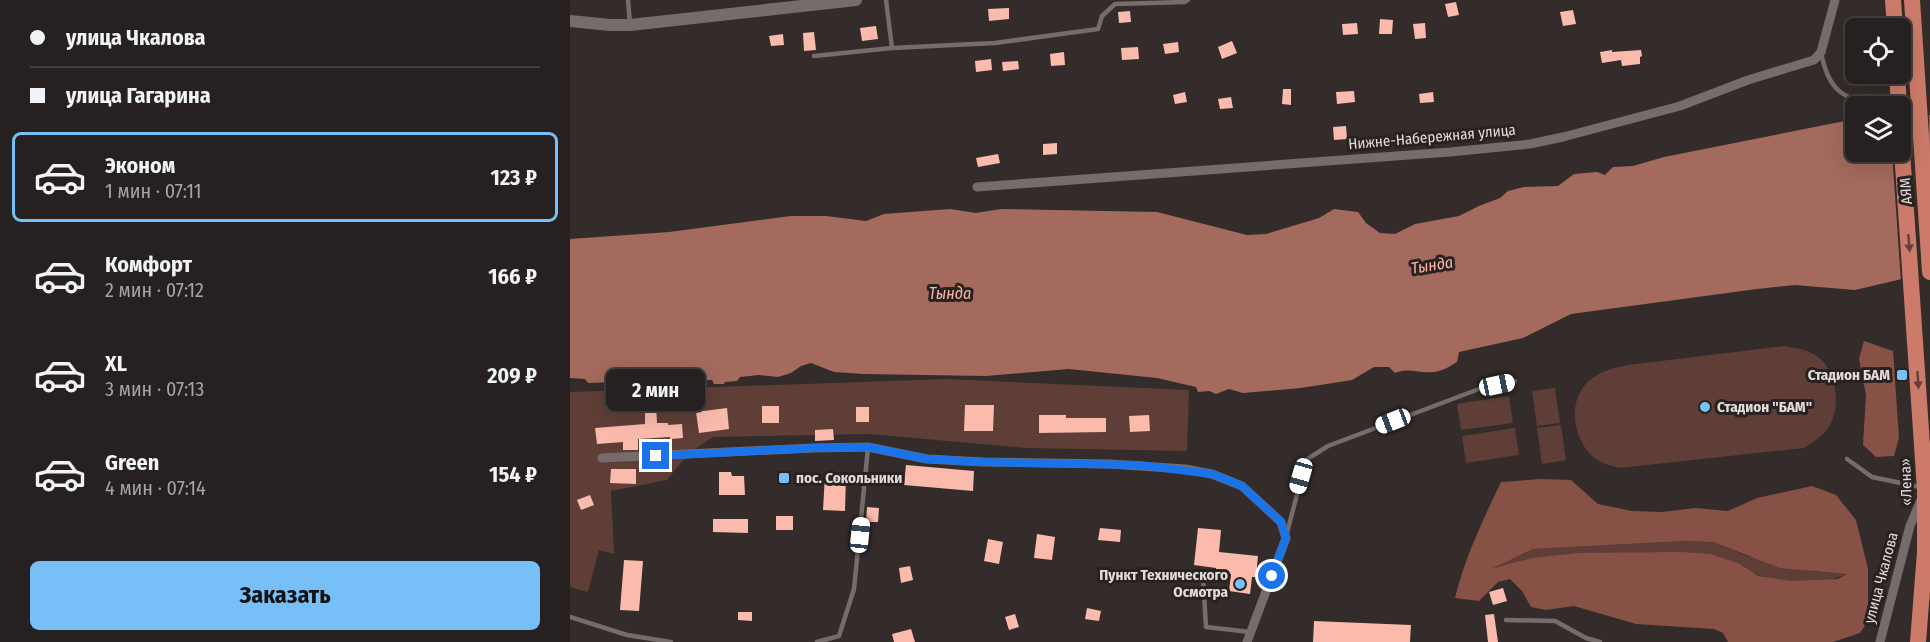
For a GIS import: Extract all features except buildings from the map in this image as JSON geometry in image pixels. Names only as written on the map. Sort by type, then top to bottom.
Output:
[{"type":"highway","points":[[1893,0],[1894,18]]},
{"type":"highway","name":"АЯМ","points":[[1912,0],[1930,272]]},
{"type":"highway","name":"АЯМ","points":[[1903,162],[1914,321]]},
{"type":"highway","name":"«Лена»","points":[[1914,321],[1928,489],[1918,642]]},
{"type":"street","points":[[570,21],[610,26],[630,25],[856,0]]},
{"type":"street","points":[[1821,52],[1835,0]]},
{"type":"street","name":"Нижне-Набережная улица","points":[[977,187],[1530,144],[1563,138],[1689,103],[1748,80],[1814,60],[1821,52]]},
{"type":"street","points":[[602,458],[868,447],[927,459],[1139,465],[1212,474],[1242,486],[1262,502],[1281,522],[1286,538],[1247,642]]},
{"type":"street","name":"улица Чкалова","points":[[1880,642],[1910,526],[1928,489]]},
{"type":"lane","points":[[628,0],[630,25]]},
{"type":"lane","points":[[886,0],[892,48]]},
{"type":"lane","points":[[814,56],[892,48],[995,43],[1098,29],[1102,16],[1115,4],[1185,2],[1188,0]]},
{"type":"lane","points":[[1821,52],[1830,83],[1839,92],[1847,96]]},
{"type":"lane","points":[[1286,538],[1306,460],[1328,446],[1468,393],[1515,381]]},
{"type":"lane","points":[[842,642],[839,636],[854,589],[868,447]]},
{"type":"lane","points":[[1847,459],[1872,477],[1928,489]]},
{"type":"lane","points":[[1203,578],[1206,627],[1250,632]]},
{"type":"lane","points":[[570,617],[627,635],[671,642]]},
{"type":"lane","points":[[1506,620],[1555,621],[1586,638],[1600,642]]},
{"type":"lane","points":[[817,642],[839,636]]},
{"type":"shaded area","points":[[1864,341],[1893,351],[1899,438],[1894,456],[1876,457],[1863,445],[1866,395],[1859,359]]},
{"type":"shaded area","name":"Стадион \"БАМ\"","points":[[1784,346],[1815,355],[1828,368],[1835,386],[1836,406],[1829,427],[1804,448],[1620,468],[1593,457],[1579,437],[1575,417],[1578,397],[1589,381],[1602,372],[1628,365]]},
{"type":"shaded area","points":[[947,379],[1189,390],[1187,451],[1026,448],[869,434],[713,437],[688,454],[667,480],[611,491],[614,554],[599,550],[588,592],[570,587],[570,392]]},
{"type":"shaded area","points":[[1555,388],[1560,423],[1537,426],[1532,391]]},
{"type":"shaded area","points":[[1509,396],[1513,423],[1461,430],[1457,404]]},
{"type":"shaded area","points":[[1561,425],[1566,460],[1542,464],[1537,428]]},
{"type":"shaded area","points":[[1515,428],[1519,455],[1466,463],[1462,436]]},
{"type":"shaded area","points":[[1541,479],[1571,480],[1598,504],[1632,511],[1662,512],[1695,508],[1728,511],[1757,498],[1812,486],[1836,495],[1856,520],[1868,569],[1868,621],[1860,633],[1833,642],[1728,642],[1723,633],[1714,629],[1636,624],[1574,606],[1546,610],[1531,607],[1522,591],[1510,579],[1498,582],[1479,601],[1455,598],[1469,553],[1501,482]],"holes":[[[1685,541],[1713,542],[1780,568],[1847,574],[1838,579],[1792,581],[1758,576],[1740,564],[1711,554],[1681,552],[1578,553],[1532,558],[1491,569],[1533,549]]]},
{"type":"shaded area","points":[[1685,541],[1713,542],[1747,556],[1817,572],[1848,573],[1829,580],[1805,582],[1760,576],[1740,564],[1486,570],[1533,549]]},
{"type":"water","name":"Тында","points":[[1915,112],[1930,115],[1930,275],[1923,274],[1855,290],[1795,285],[1571,314],[1523,338],[1459,352],[1457,362],[1437,371],[1395,373],[1389,367],[1374,367],[1352,380],[1301,388],[1243,393],[1229,389],[1216,394],[1209,391],[1198,392],[1196,387],[1157,378],[1069,369],[986,376],[864,374],[834,372],[811,363],[778,377],[759,375],[740,377],[737,381],[724,384],[714,384],[712,380],[666,381],[661,379],[652,382],[650,370],[638,367],[623,373],[619,382],[588,383],[585,379],[570,378],[570,239],[669,232],[791,216],[826,216],[866,221],[884,214],[950,209],[976,213],[1001,209],[1157,212],[1247,235],[1266,234],[1319,218],[1334,209],[1358,212],[1366,223],[1380,233],[1395,234],[1415,224],[1459,216],[1500,198],[1508,191],[1524,187],[1558,186],[1574,174],[1597,172],[1605,175],[1613,167],[1633,166],[1664,157],[1845,121],[1845,162],[1911,162],[1911,123]]},
{"type":"pier","points":[[1911,109],[1929,112],[1930,278],[1923,277],[1901,282],[1893,162],[1911,162]]},
{"type":"place","name":"Стадион БАМ","points":[[1902,375]]},
{"type":"place","name":"Стадион \"БАМ\"","points":[[1705,407]]},
{"type":"place","name":"пос. Сокольники","points":[[784,478]]},
{"type":"place","name":"Пункт Технического Осмотра","points":[[1240,584]]},
{"type":"route","points":[[656,456],[868,447],[927,459],[1139,465],[1212,474],[1242,486],[1262,502],[1281,522],[1286,538],[1272,576]]}]
